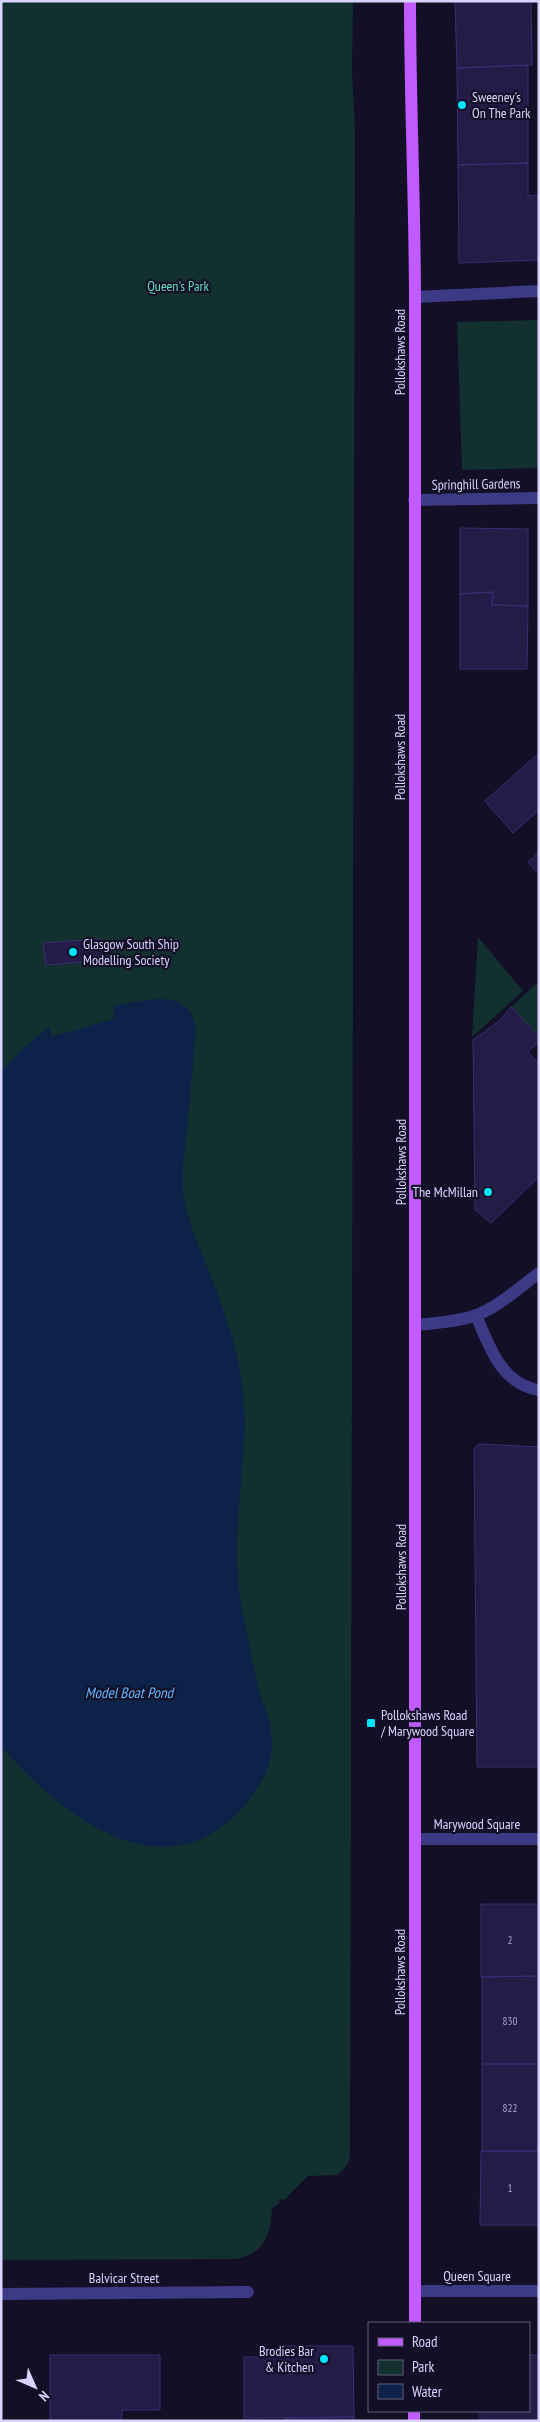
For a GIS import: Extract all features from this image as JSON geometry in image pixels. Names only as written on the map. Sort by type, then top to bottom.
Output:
[{"type":"main road","name":"Pollokshaws Road","points":[[410,1],[415,297],[415,2322]]},
{"type":"street","points":[[415,297],[539,291]]},
{"type":"street","name":"Springhill Gardens","points":[[414,500],[539,498]]},
{"type":"street","points":[[416,1325],[455,1321],[476,1315],[509,1296],[539,1273]]},
{"type":"street","points":[[476,1315],[489,1346],[504,1372],[518,1383],[539,1390]]},
{"type":"street","name":"Marywood Square","points":[[416,1839],[539,1839]]},
{"type":"street","name":"Queen Square","points":[[415,2291],[539,2291]]},
{"type":"street","name":"Balvicar Street","points":[[1,2294],[248,2292]]},
{"type":"green space","name":"Queen's Park","points":[[1,1],[353,1],[352,71],[355,128],[350,2155],[348,2164],[338,2175],[308,2176],[284,2200],[282,2198],[278,2202],[280,2203],[272,2208],[270,2226],[265,2241],[254,2252],[236,2259],[1,2260]]},
{"type":"green space","points":[[539,320],[539,468],[462,470],[457,322]]},
{"type":"green space","points":[[478,937],[523,991],[472,1037]]},
{"type":"green space","points":[[539,983],[539,1037],[511,1007]]},
{"type":"water","name":"Model Boat Pond","points":[[154,999],[171,1000],[183,1005],[192,1015],[196,1031],[183,1167],[184,1196],[192,1228],[228,1323],[242,1382],[244,1434],[237,1537],[239,1589],[252,1661],[270,1725],[272,1741],[271,1758],[260,1785],[236,1815],[205,1837],[173,1846],[141,1845],[109,1834],[79,1817],[50,1795],[1,1746],[1,1072],[21,1050],[50,1026],[51,1037],[114,1019],[113,1006]]},
{"type":"building","points":[[455,1],[531,1],[532,65],[457,68]]},
{"type":"building","points":[[528,65],[528,163],[458,165],[457,68]]},
{"type":"building","points":[[528,163],[528,196],[539,195],[539,260],[459,263],[458,165]]},
{"type":"building","points":[[460,528],[528,529],[528,606],[492,605],[493,592],[460,594]]},
{"type":"building","points":[[493,592],[492,605],[528,606],[527,669],[460,669],[460,594]]},
{"type":"building","points":[[539,753],[539,810],[513,833],[485,801]]},
{"type":"building","points":[[539,852],[539,874],[528,862]]},
{"type":"building","name":"Glasgow South Ship Modelling Society","points":[[101,939],[104,960],[46,965],[43,943]]},
{"type":"building","points":[[511,1007],[539,1037],[539,1042],[528,1052],[539,1064],[539,1177],[491,1223],[475,1210],[473,1040],[499,1021]]},
{"type":"building","points":[[479,1444],[539,1447],[539,1767],[477,1767],[474,1449]]},
{"type":"building","points":[[481,1904],[539,1904],[539,1976],[481,1977]]},
{"type":"building","points":[[539,1976],[539,2064],[482,2064],[482,1977]]},
{"type":"building","points":[[482,2064],[539,2064],[539,2151],[482,2151]]},
{"type":"building","points":[[481,2151],[539,2151],[539,2225],[480,2225]]},
{"type":"building","points":[[284,2346],[353,2346],[354,2417],[244,2418],[244,2357],[284,2357]]},
{"type":"building","points":[[50,2355],[160,2355],[160,2410],[122,2410],[122,2421],[50,2421]]},
{"type":"building","points":[[530,2355],[539,2355],[539,2421],[480,2421],[480,2412],[530,2412]]},
{"type":"building","points":[[354,2417],[354,2421],[284,2421],[284,2418]]},
{"type":"place","name":"Sweeney's On The Park","points":[[462,105]]},
{"type":"place","name":"Glasgow South Ship Modelling Society","points":[[73,952]]},
{"type":"place","name":"The McMillan","points":[[488,1192]]},
{"type":"place","name":"Pollokshaws Road / Marywood Square","points":[[371,1723]]},
{"type":"place","name":"Brodies Bar & Kitchen","points":[[324,2359]]}]
